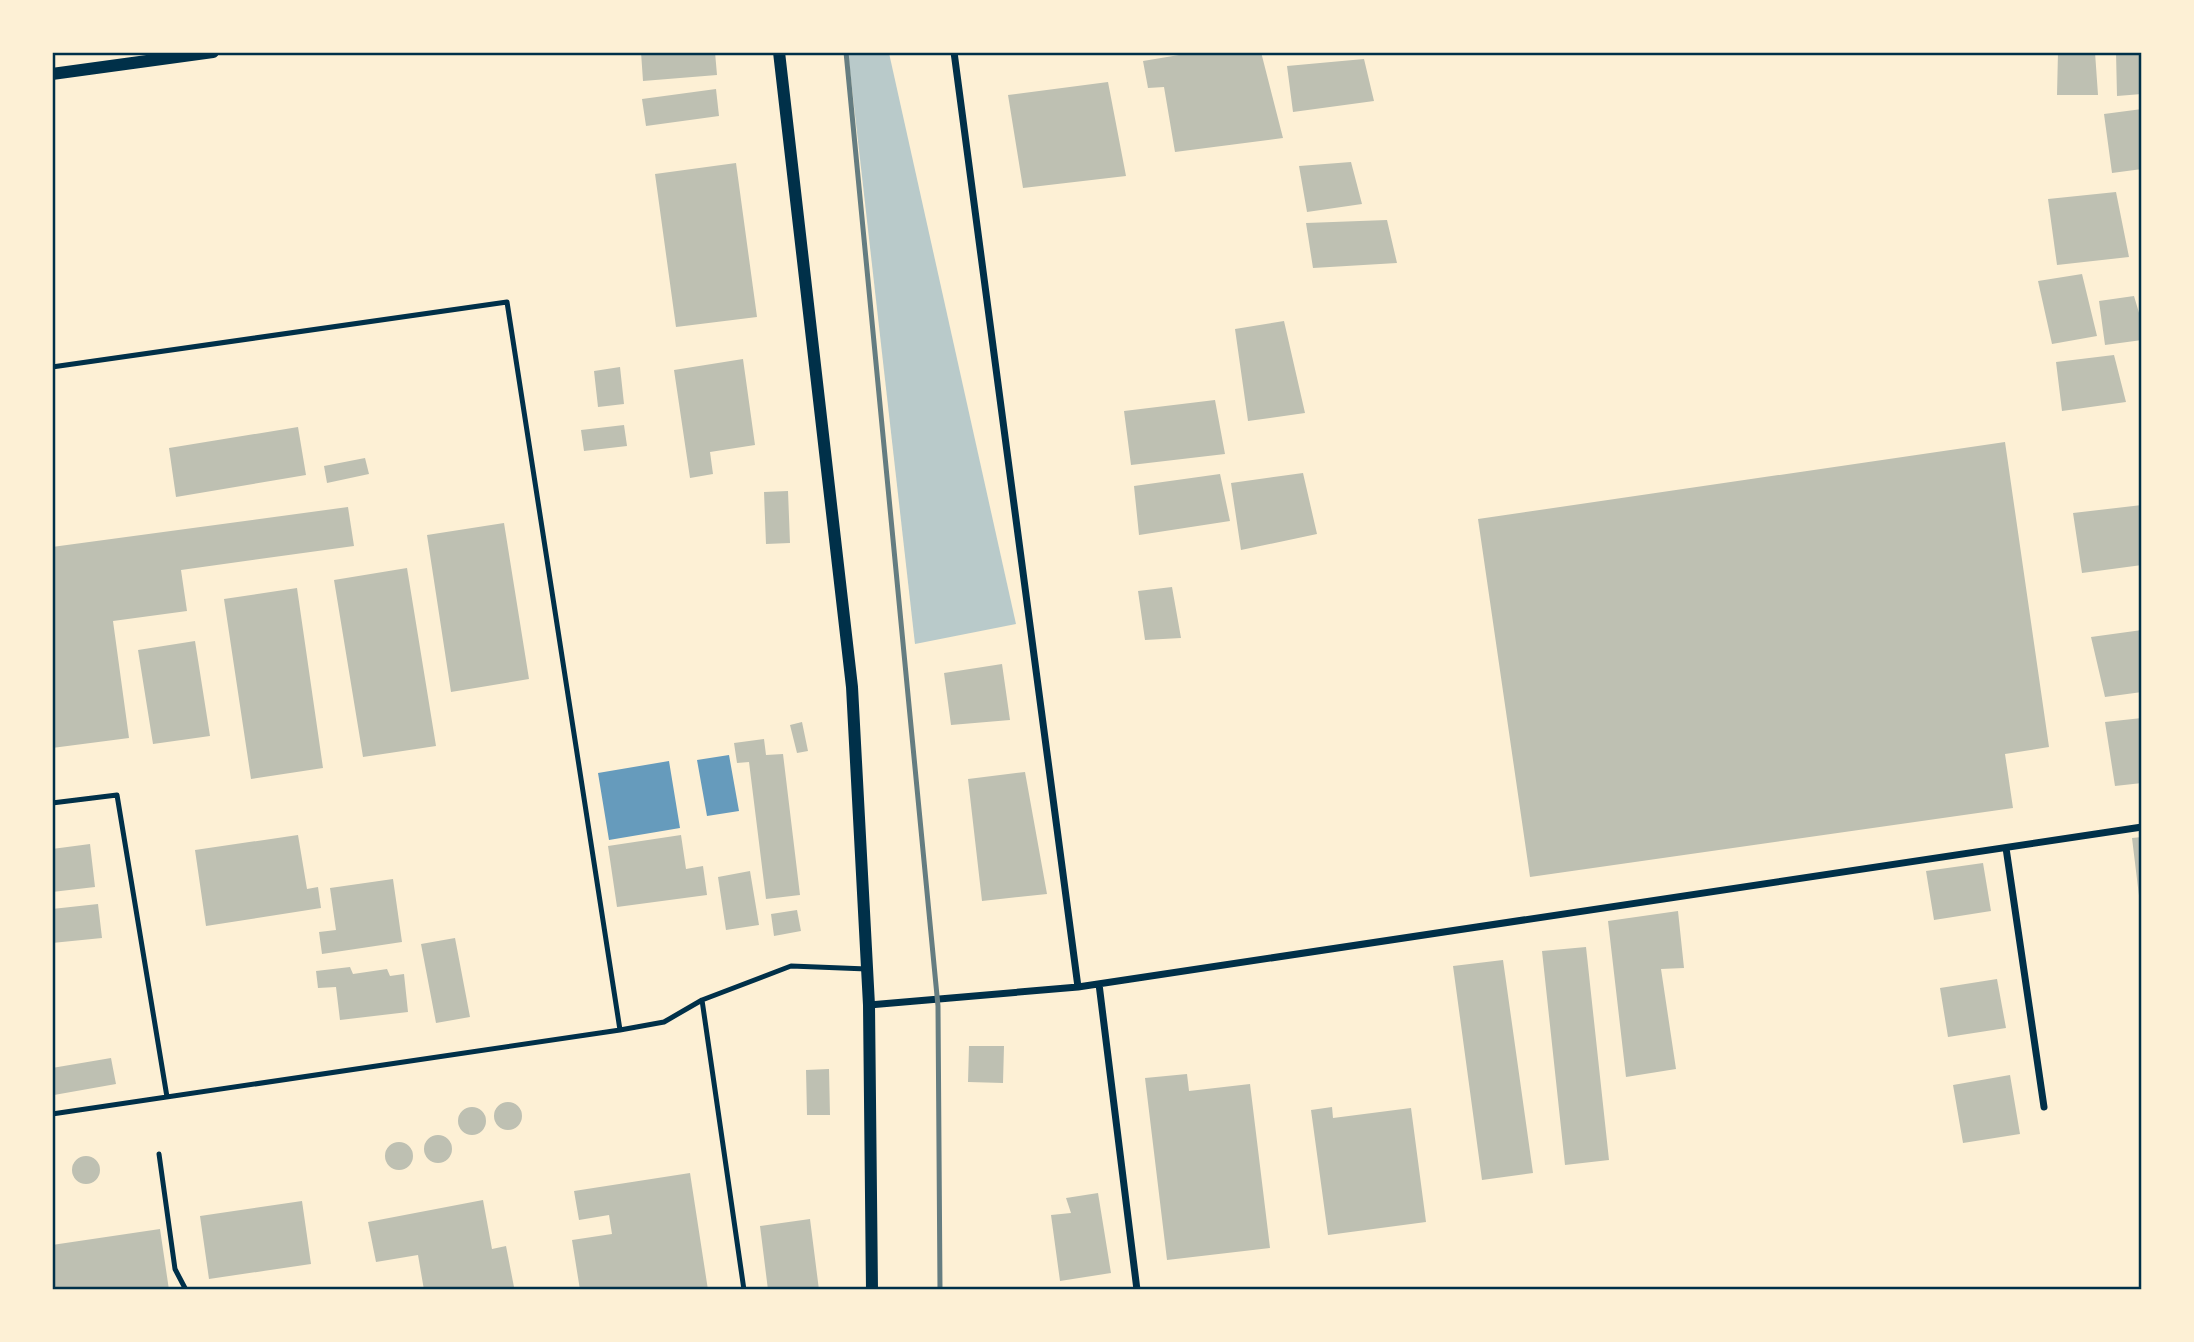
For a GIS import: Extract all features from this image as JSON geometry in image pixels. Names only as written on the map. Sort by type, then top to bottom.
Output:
[{"type":"street","points":[[52,74],[213,52]]},
{"type":"street","points":[[779,52],[852,687],[869,1005],[872,1290]]},
{"type":"street","points":[[954,52],[1078,987]]},
{"type":"street","points":[[869,1005],[1078,987],[2141,827]]},
{"type":"street","points":[[2006,848],[2044,1107]]},
{"type":"street","points":[[1099,984],[1137,1290]]},
{"type":"lane","points":[[52,367],[508,303],[620,1030]]},
{"type":"lane","points":[[52,803],[117,795],[167,1097]]},
{"type":"lane","points":[[52,1114],[620,1030],[664,1022],[702,1000],[791,966],[867,969]]},
{"type":"lane","points":[[702,1000],[744,1290]]},
{"type":"lane","points":[[159,1154],[175,1269],[186,1290]]},
{"type":"shaded area","points":[[848,53],[889,53],[1016,624],[915,644]]},
{"type":"water","points":[[729,755],[739,811],[707,816],[697,760]]},
{"type":"water","points":[[669,761],[680,828],[609,840],[598,773]]},
{"type":"building","points":[[641,52],[715,52],[717,75],[643,81]]},
{"type":"building","points":[[1197,52],[1261,52],[1283,138],[1175,152],[1164,87],[1148,88],[1143,61]]},
{"type":"building","points":[[2058,52],[2095,52],[2098,95],[2057,95]]},
{"type":"building","points":[[2116,52],[2142,52],[2142,94],[2117,96]]},
{"type":"building","points":[[1364,59],[1374,101],[1293,112],[1287,66]]},
{"type":"building","points":[[1108,82],[1126,176],[1023,188],[1008,95]]},
{"type":"building","points":[[716,89],[719,116],[646,126],[642,99]]},
{"type":"building","points":[[2142,109],[2142,169],[2112,173],[2104,114]]},
{"type":"building","points":[[1351,162],[1362,204],[1307,212],[1299,166]]},
{"type":"building","points":[[736,163],[757,317],[676,327],[655,174]]},
{"type":"building","points":[[2116,192],[2129,257],[2057,265],[2048,199]]},
{"type":"building","points":[[1387,220],[1397,263],[1313,268],[1306,223]]},
{"type":"building","points":[[2082,274],[2097,336],[2052,344],[2038,281]]},
{"type":"building","points":[[2134,296],[2142,323],[2142,340],[2105,345],[2099,301]]},
{"type":"building","points":[[1284,321],[1305,413],[1248,421],[1235,329]]},
{"type":"building","points":[[2114,355],[2126,402],[2062,411],[2056,362]]},
{"type":"building","points":[[743,359],[755,445],[710,452],[713,474],[690,478],[674,370]]},
{"type":"building","points":[[620,367],[624,404],[598,407],[594,371]]},
{"type":"building","points":[[1215,400],[1225,454],[1131,465],[1124,411]]},
{"type":"building","points":[[624,425],[627,446],[584,451],[581,430]]},
{"type":"building","points":[[298,427],[306,475],[176,497],[169,448]]},
{"type":"building","points":[[2005,442],[2049,747],[2005,754],[2013,808],[1530,877],[1478,519]]},
{"type":"building","points":[[365,458],[369,474],[327,483],[324,466]]},
{"type":"building","points":[[1303,473],[1317,534],[1241,550],[1231,483]]},
{"type":"building","points":[[1220,474],[1230,521],[1139,535],[1134,486]]},
{"type":"building","points":[[788,491],[790,543],[766,544],[764,492]]},
{"type":"building","points":[[2142,505],[2142,565],[2082,573],[2073,513]]},
{"type":"building","points":[[348,507],[354,546],[181,570],[187,611],[113,621],[129,738],[52,748],[52,547]]},
{"type":"building","points":[[504,523],[529,679],[451,692],[427,535]]},
{"type":"building","points":[[407,568],[436,746],[363,757],[334,580]]},
{"type":"building","points":[[1172,587],[1181,638],[1145,640],[1138,591]]},
{"type":"building","points":[[297,588],[323,768],[251,779],[224,599]]},
{"type":"building","points":[[2142,630],[2142,692],[2105,697],[2091,637]]},
{"type":"building","points":[[195,641],[210,736],[153,744],[138,650]]},
{"type":"building","points":[[1002,664],[1010,720],[951,725],[944,673]]},
{"type":"building","points":[[2142,718],[2142,783],[2115,786],[2105,722]]},
{"type":"building","points":[[802,722],[808,751],[797,753],[790,725]]},
{"type":"building","points":[[764,739],[766,755],[783,754],[800,895],[766,899],[749,762],[737,763],[734,743]]},
{"type":"building","points":[[1025,772],[1047,894],[982,901],[968,779]]},
{"type":"building","points":[[298,835],[307,889],[318,887],[321,908],[206,926],[195,850]]},
{"type":"building","points":[[681,835],[686,869],[703,866],[707,895],[617,907],[608,846]]},
{"type":"building","points":[[2142,837],[2142,904],[2140,904],[2132,838]]},
{"type":"building","points":[[90,844],[95,887],[52,892],[52,849]]},
{"type":"building","points":[[1983,863],[1991,911],[1934,920],[1926,871]]},
{"type":"building","points":[[750,871],[759,925],[726,930],[718,877]]},
{"type":"building","points":[[393,879],[402,942],[322,954],[319,932],[336,930],[330,888]]},
{"type":"building","points":[[98,904],[102,938],[52,943],[52,909]]},
{"type":"building","points":[[797,910],[801,931],[774,936],[771,914]]},
{"type":"building","points":[[1678,911],[1684,968],[1661,969],[1676,1069],[1626,1077],[1608,921]]},
{"type":"building","points":[[455,938],[470,1017],[436,1023],[421,944]]},
{"type":"building","points":[[1586,947],[1609,1160],[1565,1165],[1542,951]]},
{"type":"building","points":[[1503,960],[1533,1173],[1482,1180],[1453,966]]},
{"type":"building","points":[[350,967],[353,974],[387,969],[390,976],[404,974],[408,1012],[340,1020],[336,987],[318,988],[316,971]]},
{"type":"building","points":[[1997,979],[2006,1028],[1948,1037],[1940,988]]},
{"type":"building","points":[[969,1046],[1004,1046],[1003,1083],[968,1082]]},
{"type":"building","points":[[111,1058],[116,1084],[54,1095],[52,1068]]},
{"type":"building","points":[[829,1069],[830,1115],[807,1115],[806,1070]]},
{"type":"building","points":[[1187,1074],[1189,1091],[1250,1084],[1270,1248],[1167,1260],[1145,1078]]},
{"type":"building","points":[[2010,1075],[2020,1134],[1963,1143],[1953,1085]]},
{"type":"building","points":[[508,1102],[518,1106],[522,1116],[518,1126],[508,1130],[498,1126],[494,1116],[498,1106]]},
{"type":"building","points":[[472,1107],[482,1111],[486,1121],[482,1131],[472,1135],[462,1131],[458,1121],[462,1111]]},
{"type":"building","points":[[1332,1107],[1333,1118],[1411,1108],[1426,1222],[1328,1235],[1311,1110]]},
{"type":"building","points":[[438,1135],[448,1139],[452,1149],[448,1159],[438,1163],[428,1159],[424,1149],[428,1139]]},
{"type":"building","points":[[399,1142],[409,1146],[413,1156],[409,1166],[399,1170],[389,1166],[385,1156],[389,1146]]},
{"type":"building","points":[[86,1156],[96,1160],[100,1170],[96,1180],[86,1184],[76,1180],[72,1170],[76,1160]]},
{"type":"building","points":[[690,1173],[708,1290],[580,1290],[572,1240],[612,1234],[609,1215],[579,1220],[574,1191]]},
{"type":"building","points":[[1098,1193],[1111,1273],[1060,1281],[1051,1215],[1071,1213],[1066,1198]]},
{"type":"building","points":[[483,1200],[492,1249],[506,1246],[514,1287],[503,1290],[424,1290],[418,1255],[376,1262],[368,1222]]},
{"type":"building","points":[[302,1201],[311,1264],[209,1279],[200,1216]]},
{"type":"building","points":[[810,1219],[819,1290],[768,1290],[760,1226]]},
{"type":"building","points":[[160,1229],[169,1290],[52,1290],[52,1245]]},
{"type":"railway","points":[[846,52],[938,1006],[940,1290]]}]
